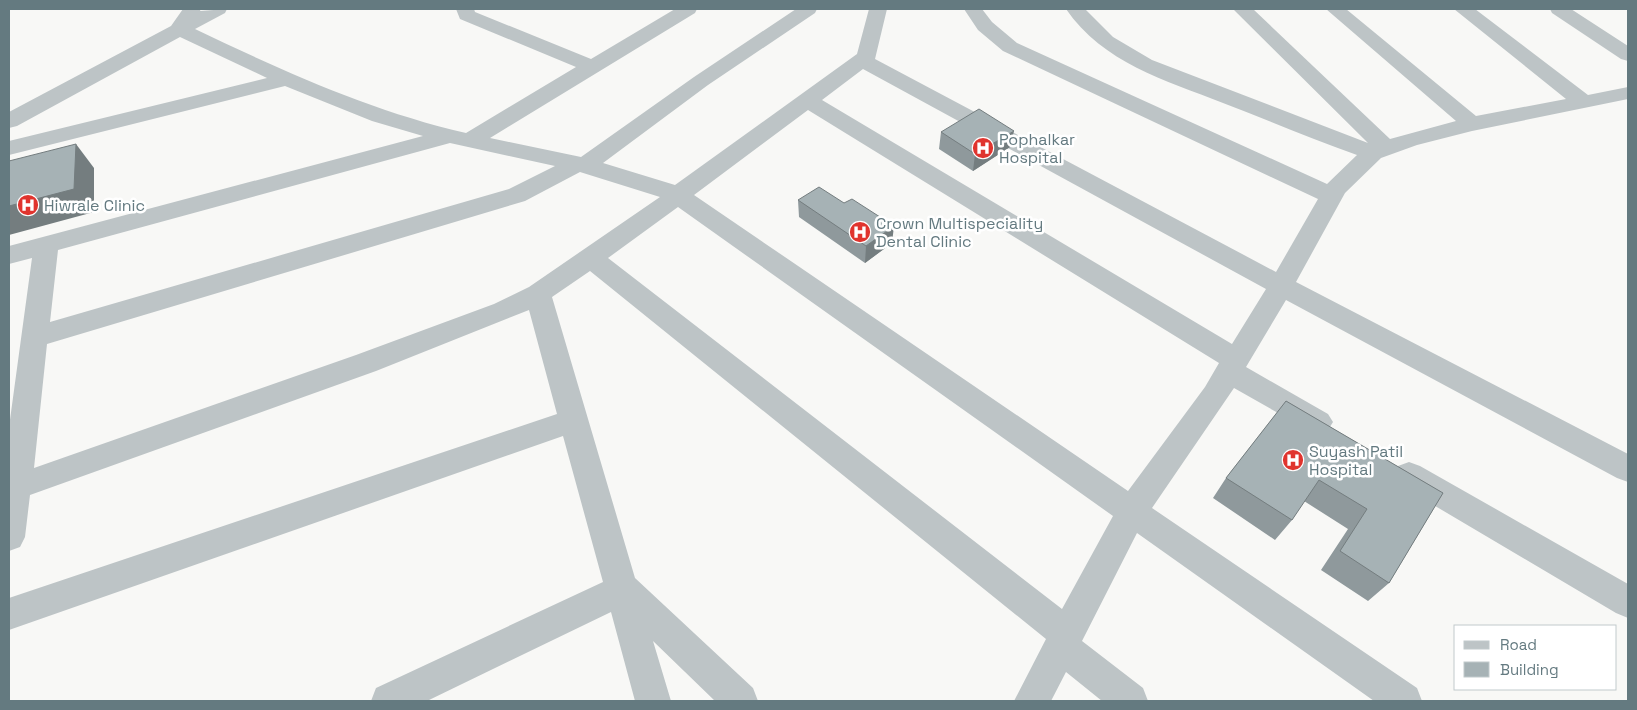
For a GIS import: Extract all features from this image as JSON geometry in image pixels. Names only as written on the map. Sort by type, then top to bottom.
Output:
[{"type":"street","points":[[9,121],[185,19],[218,9]]},
{"type":"street","points":[[466,9],[467,15],[591,66]]},
{"type":"street","points":[[9,255],[459,138],[591,66],[688,9]]},
{"type":"street","points":[[35,336],[517,195],[581,165],[808,9]]},
{"type":"street","points":[[16,487],[376,360],[503,311],[538,294],[591,258],[866,57],[878,9]]},
{"type":"street","points":[[973,9],[984,26],[1010,47],[1332,196]]},
{"type":"street","points":[[1075,9],[1085,24],[1125,54],[1171,76],[1282,120],[1379,150]]},
{"type":"street","points":[[1242,9],[1379,150]]},
{"type":"street","points":[[1335,9],[1472,124]]},
{"type":"street","points":[[1464,9],[1584,102]]},
{"type":"street","points":[[1559,9],[1628,55]]},
{"type":"street","points":[[185,19],[286,80],[374,113],[459,138],[581,165],[652,184],[678,195],[1404,701]]},
{"type":"street","points":[[862,60],[1281,286],[1628,469]]},
{"type":"street","points":[[9,148],[286,80]]},
{"type":"street","points":[[1032,701],[1132,512],[1233,366],[1336,188],[1379,150],[1472,124],[1628,93]]},
{"type":"street","points":[[807,100],[1340,435]]},
{"type":"street","points":[[9,537],[46,245]]},
{"type":"street","points":[[591,258],[1064,640],[1130,701]]},
{"type":"street","points":[[538,294],[623,589],[653,701]]},
{"type":"street","points":[[9,614],[575,420]]},
{"type":"street","points":[[1382,460],[1628,602]]},
{"type":"street","points":[[388,701],[623,589]]},
{"type":"street","points":[[623,589],[740,701]]},
{"type":"building","points":[[979,109],[1014,131],[975,154],[941,132]]},
{"type":"building","points":[[76,144],[74,189],[9,206],[9,161]]},
{"type":"building","points":[[819,187],[844,203],[852,199],[894,226],[866,246],[798,200]]},
{"type":"building","points":[[1286,401],[1443,493],[1389,583],[1340,551],[1367,509],[1319,480],[1292,520],[1226,478]]},
{"type":"place","name":"Pophalkar Hospital","points":[[983,148]]},
{"type":"place","name":"Hiwrale Clinic","points":[[28,205]]},
{"type":"place","name":"Crown Multispeciality Dental Clinic","points":[[860,232]]},
{"type":"place","name":"Suyash Patil Hospital","points":[[1293,460]]}]
